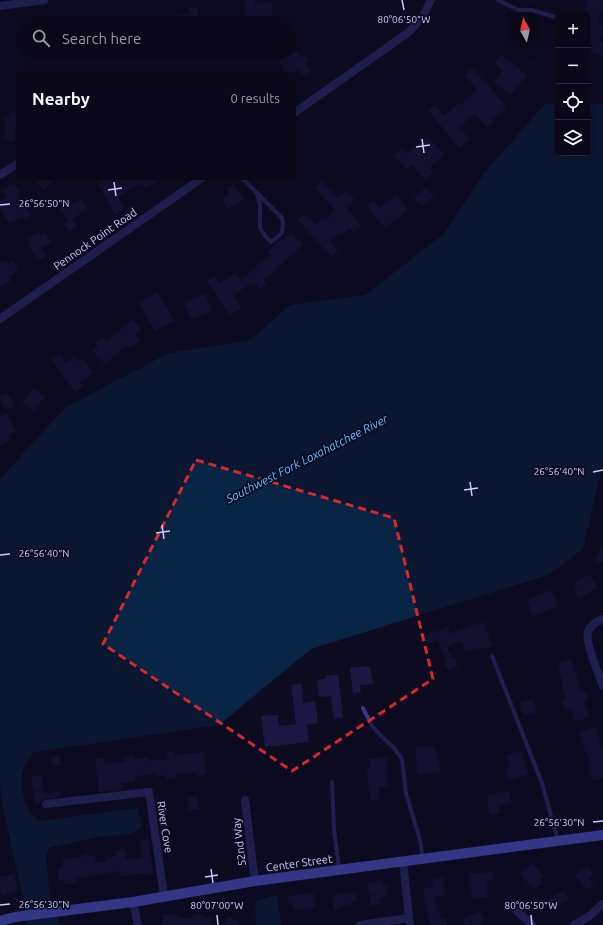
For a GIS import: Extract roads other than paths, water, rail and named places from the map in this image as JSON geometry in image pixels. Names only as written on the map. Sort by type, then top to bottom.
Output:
[{"type":"street","points":[[0,6],[44,0]]},
{"type":"street","points":[[296,112],[409,32],[423,16],[431,0]]},
{"type":"street","points":[[0,175],[16,164]]},
{"type":"street","name":"Pennock Point Road","points":[[0,319],[199,180]]},
{"type":"street","points":[[603,619],[593,624],[590,628],[587,639],[603,686]]},
{"type":"street","name":"River Cove","points":[[46,804],[149,792],[164,896]]},
{"type":"street","name":"52nd Way","points":[[245,800],[255,882]]},
{"type":"street","name":"Center Street","points":[[0,921],[23,916],[133,902],[255,882],[603,835]]},
{"type":"street","points":[[360,925],[410,922],[403,862]]},
{"type":"street","points":[[133,902],[138,925]]},
{"type":"street","points":[[574,925],[588,917],[603,904]]},
{"type":"street","points":[[511,905],[532,925]]},
{"type":"lane","points":[[498,0],[518,10],[532,10],[555,17]]},
{"type":"lane","points":[[244,180],[257,193],[282,218],[282,233],[271,242],[262,234],[259,221],[260,206],[257,193]]},
{"type":"lane","points":[[492,656],[542,783],[558,841]]},
{"type":"lane","points":[[363,708],[372,726],[393,747],[402,759],[406,793],[420,840],[423,859]]},
{"type":"lane","points":[[332,782],[334,828],[340,870]]},
{"type":"water","name":"Southwest Fork Loxahatchee River","points":[[545,104],[555,104],[555,156],[591,156],[591,104],[603,104],[603,462],[583,549],[548,575],[311,649],[219,725],[34,752],[24,768],[22,787],[27,807],[40,821],[138,808],[142,827],[129,834],[97,837],[49,848],[46,856],[50,900],[61,925],[27,925],[25,905],[2,805],[0,782],[0,479],[66,407],[169,353],[251,340],[290,305],[365,295],[444,234],[485,172]]},
{"type":"water","points":[[277,895],[281,925],[256,925],[255,901]]}]
